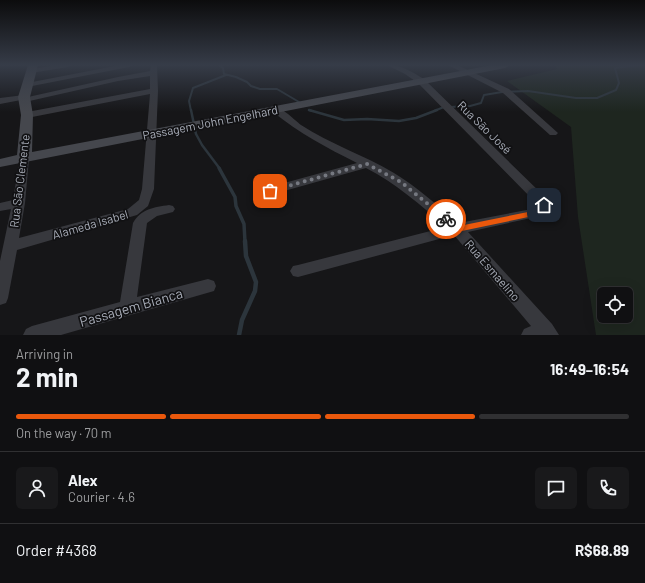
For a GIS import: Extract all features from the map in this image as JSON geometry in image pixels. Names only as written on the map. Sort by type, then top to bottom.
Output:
[{"type":"main road","points":[[25,94],[29,81]]},
{"type":"main road","name":"Passagem John Engelhard","points":[[0,163],[421,81]]},
{"type":"main road","name":"Rua São Clemente","points":[[24,159],[27,115],[25,94]]},
{"type":"street","points":[[0,101],[73,81]]},
{"type":"street","points":[[25,94],[108,81]]},
{"type":"street","name":"Alameda Isabel","points":[[10,246],[116,218],[139,209],[146,202],[154,81]]},
{"type":"street","name":"Rua São José","points":[[421,81],[515,173],[544,205],[542,209],[535,213],[457,229]]},
{"type":"street","points":[[486,81],[506,91],[553,133]]},
{"type":"street","points":[[27,115],[154,92]]},
{"type":"street","name":"Rua Esmaelino","points":[[276,110],[298,127],[325,143],[401,182],[457,229],[548,332]]},
{"type":"street","name":"Rua São Clemente","points":[[0,298],[3,263],[10,246],[19,203],[24,159]]},
{"type":"street","points":[[270,191],[367,164]]},
{"type":"street","points":[[0,207],[19,203]]},
{"type":"street","points":[[127,308],[140,223],[145,216],[169,209]]},
{"type":"street","points":[[298,271],[457,229]]},
{"type":"street","name":"Passagem Bianca","points":[[32,335],[208,286]]},
{"type":"street","points":[[530,335],[548,332]]},
{"type":"shaded area","points":[[507,81],[645,81],[645,335],[596,335],[578,217],[571,127]]},
{"type":"waterway","points":[[191,111],[189,101],[193,88],[212,81]]},
{"type":"waterway","points":[[244,81],[251,86],[260,89],[277,89],[299,102]]},
{"type":"waterway","points":[[450,107],[470,106],[481,103],[484,95],[502,92],[528,91],[576,98],[597,98],[616,90],[618,81]]},
{"type":"waterway","points":[[434,111],[444,107]]},
{"type":"waterway","points":[[191,110],[196,134],[202,145],[220,169]]},
{"type":"waterway","points":[[312,111],[309,110],[344,120],[367,119],[399,121],[416,118],[437,110]]},
{"type":"waterway","points":[[219,168],[235,197],[236,206],[244,224],[245,242]]},
{"type":"waterway","points":[[239,335],[242,320],[255,291],[256,282],[246,256],[245,241]]},
{"type":"way so far","points":[[270,191],[367,164],[389,174],[401,182],[446,219]]},
{"type":"route","points":[[446,219],[457,229],[535,213],[542,209],[544,205]]}]
